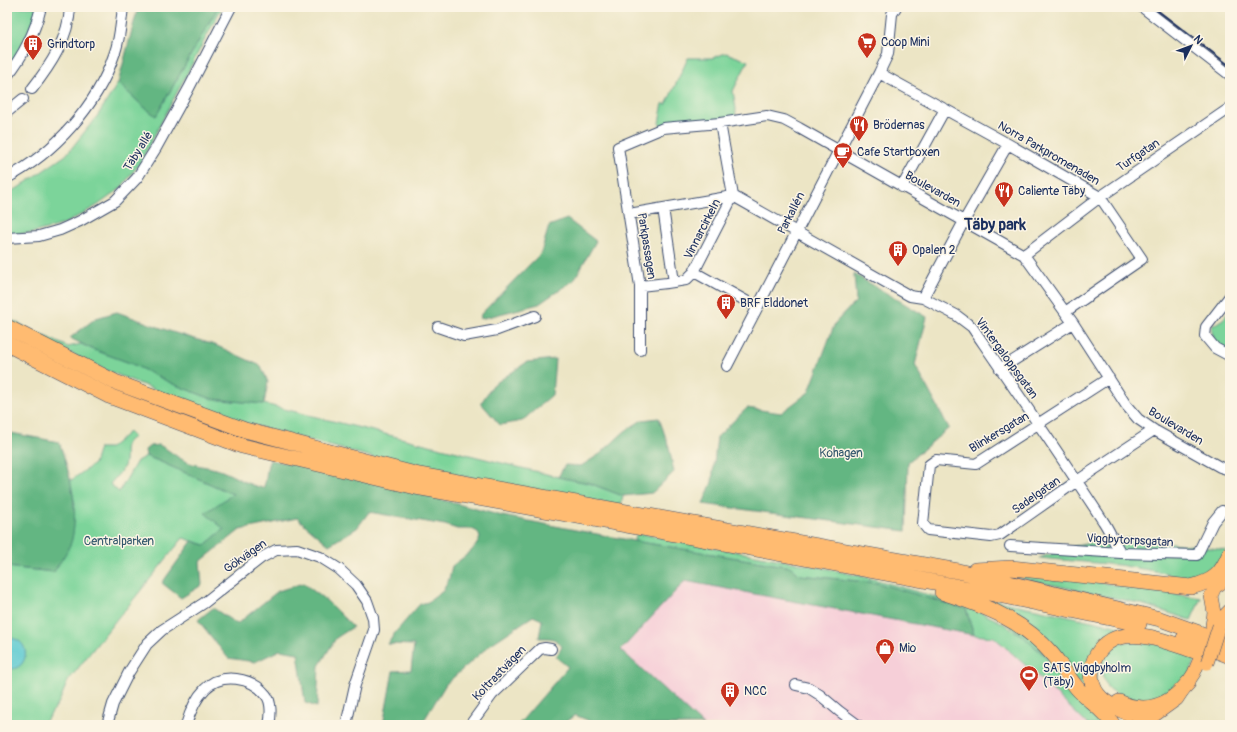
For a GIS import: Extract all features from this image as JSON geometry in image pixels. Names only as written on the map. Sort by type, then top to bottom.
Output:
[{"type":"highway","points":[[7,327],[115,382],[245,430],[419,475],[958,571],[1160,619],[1230,644]]},
{"type":"highway","points":[[7,344],[109,396],[242,446],[416,487],[955,586],[1156,628],[1230,656]]},
{"type":"highway","points":[[772,552],[917,585],[961,598],[1000,613],[1030,633],[1051,653],[1078,688],[1109,718],[1113,725]]},
{"type":"highway","points":[[958,571],[1012,568],[1191,587],[1206,582],[1221,571],[1230,553]]},
{"type":"highway","points":[[1130,580],[1192,591],[1205,590],[1222,585]]},
{"type":"highway","points":[[1136,718],[1111,706],[1100,698],[1093,686],[1091,676],[1092,667],[1099,650],[1108,643],[1119,637],[1137,636],[1163,640],[1230,663]]},
{"type":"highway","points":[[1096,656],[1094,670],[1095,679],[1101,689],[1114,700],[1127,706],[1138,708],[1152,707],[1165,703],[1179,694],[1188,683]]},
{"type":"main road","points":[[1216,626],[1212,596],[1222,585],[1226,577],[1230,558]]},
{"type":"main road","points":[[1154,725],[1176,710],[1196,688],[1203,662],[1216,626],[1230,610]]},
{"type":"main road","points":[[1113,725],[1118,717],[1146,718],[1156,715],[1177,699],[1203,662]]},
{"type":"street","points":[[7,76],[28,43],[38,17],[40,7]]},
{"type":"street","points":[[32,90],[44,73],[63,39],[70,7]]},
{"type":"street","points":[[7,178],[26,168],[42,156],[80,118],[91,103],[114,55],[119,37],[123,7]]},
{"type":"street","name":"Täby allé","points":[[7,238],[39,236],[60,230],[80,221],[115,201],[137,178],[156,148],[231,7]]},
{"type":"street","name":"Parkallén","points":[[727,366],[888,54],[892,14],[896,7]]},
{"type":"street","points":[[1142,7],[1230,75]]},
{"type":"street","name":"Norra Parkpromenaden","points":[[879,73],[1008,144],[1100,197],[1142,258],[1065,312]]},
{"type":"street","points":[[7,112],[23,99]]},
{"type":"street","name":"Turfgatan","points":[[1024,255],[1100,197],[1230,108]]},
{"type":"street","points":[[902,187],[945,110]]},
{"type":"street","name":"Boulevarden","points":[[618,146],[663,128],[720,123],[768,116],[784,120],[1024,255],[1073,322],[1126,405],[1138,419],[1154,430],[1220,467],[1230,470]]},
{"type":"street","points":[[720,123],[733,196]]},
{"type":"street","points":[[923,298],[964,221],[1008,144]]},
{"type":"street","name":"Parkpassagen","points":[[618,146],[640,286],[640,350]]},
{"type":"street","name":"Vinnarcirkeln","points":[[629,214],[733,196]]},
{"type":"street","name":"Vinnarcirkeln","points":[[640,286],[686,280],[694,272],[733,196]]},
{"type":"street","name":"Vintergaloppsgatan","points":[[733,196],[910,296],[923,298],[956,315],[972,327],[1110,531],[1114,543],[1120,553]]},
{"type":"street","name":"Vinnarcirkeln","points":[[663,208],[674,282]]},
{"type":"street","points":[[694,272],[757,307]]},
{"type":"street","points":[[1230,296],[1206,327],[1206,336],[1214,348],[1230,356]]},
{"type":"street","points":[[438,327],[464,336],[497,330],[535,316]]},
{"type":"street","points":[[1000,369],[1073,322]]},
{"type":"street","name":"Blinkersgatan","points":[[923,524],[929,465],[936,460],[976,464],[1109,378]]},
{"type":"street","name":"Sadelgatan","points":[[923,524],[928,530],[991,537],[1000,535],[1077,481],[1154,430]]},
{"type":"street","name":"Boulevarden","points":[[1220,467],[1230,476]]},
{"type":"street","name":"Viggbytorpsgatan","points":[[1010,546],[1120,553],[1197,555],[1213,522],[1222,511]]},
{"type":"street","name":"Gökvägen","points":[[107,725],[113,704],[129,672],[147,644],[162,630],[204,603],[261,558],[276,550],[297,549],[320,558],[339,569],[356,586],[367,601],[373,618],[374,630],[355,685],[346,725]]},
{"type":"street","name":"Koltrastvägen","points":[[470,725],[492,695],[540,649],[551,649]]},
{"type":"street","points":[[186,725],[192,709],[205,689],[221,680],[237,678],[256,686],[266,696],[270,704],[269,725]]},
{"type":"street","points":[[796,685],[810,688],[820,694],[858,725]]},
{"type":"shaded area","points":[[685,580],[989,638],[994,637],[1043,681],[1088,725],[703,725],[621,650]]},
{"type":"green space","points":[[7,7],[39,7],[31,36],[7,72]]},
{"type":"green space","points":[[138,7],[218,7],[156,116],[118,83]]},
{"type":"green space","points":[[218,7],[222,7],[140,163],[120,189],[98,205],[64,224],[32,233],[7,234],[7,193],[18,188],[66,155],[98,115],[118,83],[156,116]]},
{"type":"green space","points":[[726,53],[748,61],[733,91],[736,109],[735,121],[663,128],[659,123],[663,103],[666,105],[688,58],[712,58]]},
{"type":"green space","points":[[567,219],[596,241],[574,280],[539,304],[480,319],[481,314],[541,253],[549,226]]},
{"type":"green space","name":"Kohagen","points":[[854,274],[927,317],[915,365],[949,428],[908,462],[906,531],[703,504],[712,482],[717,437],[747,408],[781,413],[809,392],[835,323],[856,301]]},
{"type":"green space","points":[[1230,311],[1230,351],[1216,342],[1212,331],[1212,326],[1223,319]]},
{"type":"green space","points":[[117,312],[172,332],[215,345],[261,366],[268,382],[264,404],[212,399],[173,384],[130,363],[92,349],[70,338],[96,318]]},
{"type":"green space","points":[[7,318],[68,347],[81,344],[130,363],[173,384],[212,399],[264,404],[558,477],[589,483],[623,496],[621,506],[398,464],[241,422],[108,371],[7,323]]},
{"type":"green space","points":[[555,359],[552,395],[522,421],[500,425],[481,403],[493,385],[527,362]]},
{"type":"green space","points":[[659,418],[669,447],[674,472],[652,493],[623,496],[589,483],[558,477],[565,465],[581,466],[600,454],[625,431],[642,420]]},
{"type":"green space","name":"Centralparken","points":[[129,432],[134,437],[127,443],[124,466],[110,484],[119,492],[137,461],[146,456],[233,494],[224,529],[205,545],[183,538],[68,681],[59,702],[43,725],[7,725],[7,567],[54,572],[75,505],[70,481],[94,464],[99,448],[110,448]]},
{"type":"green space","points":[[11,433],[59,442],[63,454],[70,478],[74,502],[74,527],[69,547],[54,572],[7,567],[7,436]]},
{"type":"green space","points":[[159,445],[188,462],[222,471],[257,487],[263,488],[265,485],[270,460],[339,472],[502,516],[634,541],[791,567],[800,575],[877,583],[966,609],[974,635],[685,581],[621,650],[703,725],[599,725],[575,715],[561,725],[518,725],[568,667],[556,657],[562,647],[557,641],[550,638],[539,638],[542,620],[533,616],[491,644],[446,684],[421,725],[383,725],[393,671],[411,670],[414,645],[388,644],[394,634],[420,604],[428,602],[443,591],[449,579],[452,566],[468,554],[478,543],[480,538],[478,532],[472,529],[457,529],[445,525],[369,512],[357,528],[329,545],[297,518],[240,530],[200,562],[202,585],[181,598],[162,583],[192,541],[205,545],[224,529],[205,513],[233,494],[146,456],[145,450],[150,446]]},
{"type":"green space","points":[[637,533],[829,569],[877,580],[969,607],[1001,622],[1024,637],[1049,660],[1074,693],[1103,725],[1088,725],[1043,681],[994,637],[974,635],[966,609],[877,583],[800,575],[791,567],[634,541]]},
{"type":"green space","points":[[1133,538],[1226,550],[1216,570],[1191,582],[1180,580],[1166,573],[1119,565],[1039,558],[1075,546],[1106,540]]},
{"type":"green space","points":[[1001,574],[1052,575],[1201,598],[1191,620],[1138,603]]},
{"type":"green space","points":[[303,583],[327,601],[353,627],[336,638],[319,666],[317,707],[305,703],[298,653],[280,650],[255,662],[228,658],[198,620],[213,608],[237,624],[278,591]]},
{"type":"green space","points":[[975,596],[1148,633],[1101,641],[1093,695]]},
{"type":"green space","points":[[1118,642],[1151,642],[1197,655],[1189,676],[1159,699],[1137,702],[1123,698],[1107,687],[1101,671],[1102,658],[1109,648]]},
{"type":"water","points":[[7,638],[15,639],[21,643],[24,648],[24,660],[15,668],[7,669]]},
{"type":"railway","points":[[1153,7],[1230,66]]},
{"type":"place","name":"Coop Mini","points":[[867,59]]},
{"type":"place","name":"Grindtorp","points":[[33,61]]},
{"type":"place","name":"Brödernas","points":[[859,142]]},
{"type":"place","name":"Cafe Startboxen","points":[[843,169]]},
{"type":"place","name":"Caliente Täby","points":[[1004,208]]},
{"type":"place","name":"Opalen 2","points":[[898,267]]},
{"type":"place","name":"BRF Elddonet","points":[[726,320]]},
{"type":"place","name":"Mio","points":[[885,665]]},
{"type":"place","name":"SATS Viggbyholm (Täby)","points":[[1029,692]]},
{"type":"place","name":"NCC","points":[[730,708]]},
{"type":"district","name":"Täby park","points":[[995,224]]}]
